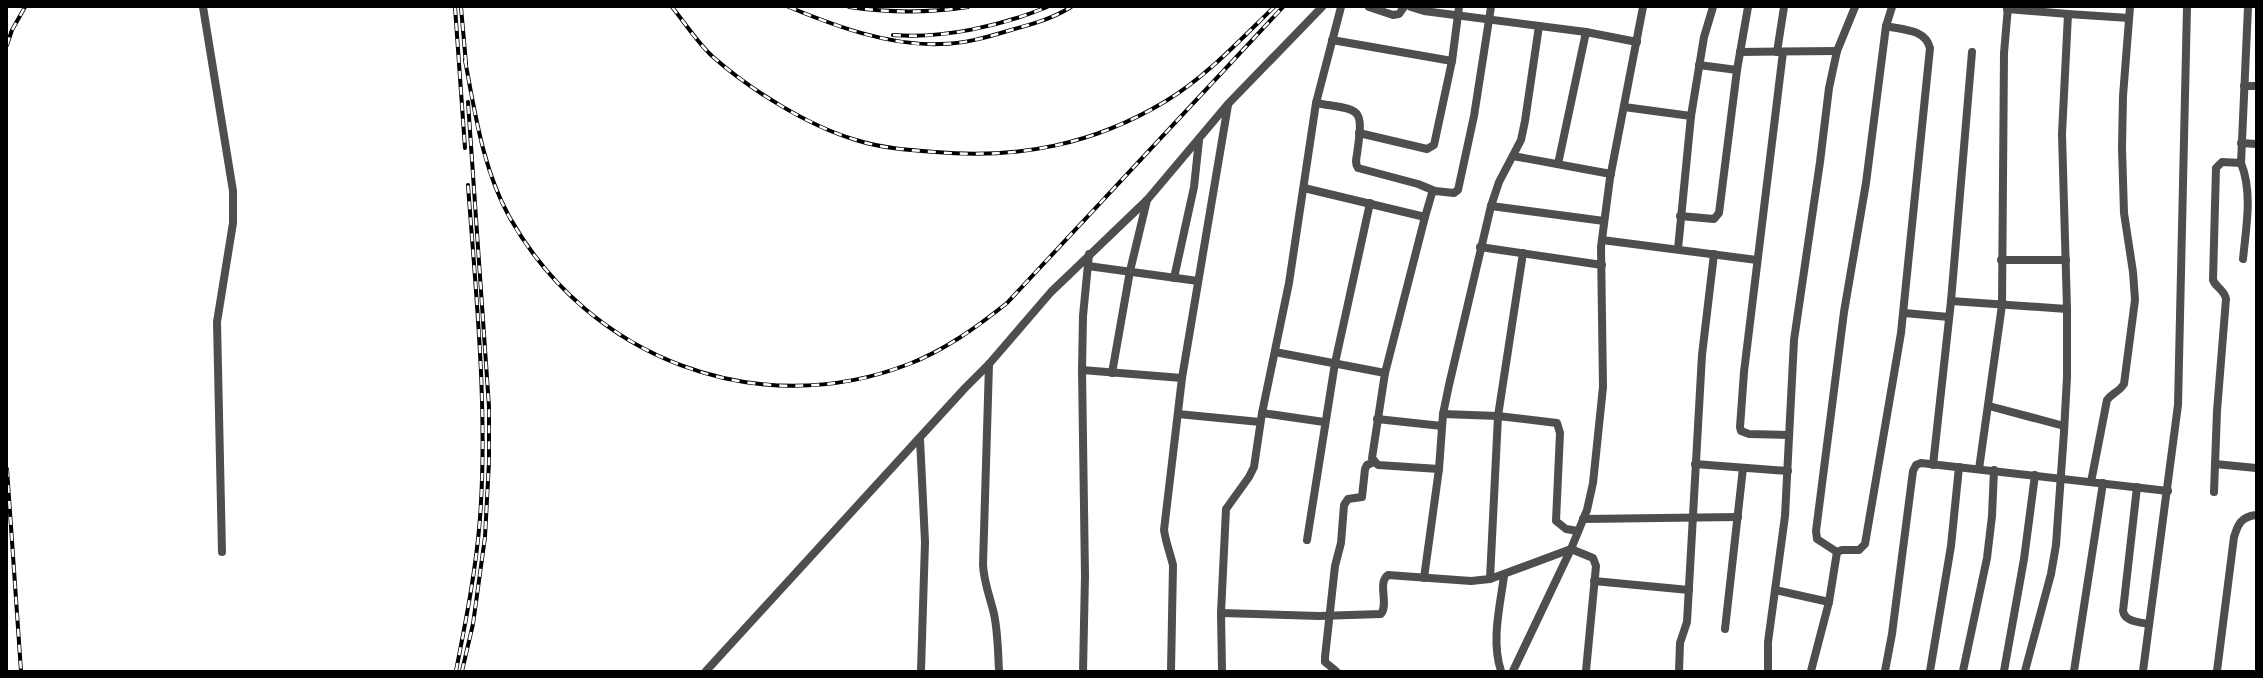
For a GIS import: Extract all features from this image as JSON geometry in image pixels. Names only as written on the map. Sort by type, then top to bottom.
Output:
[{"type":"street","points":[[203,7],[232,191],[233,223],[217,322],[222,552]]},
{"type":"street","points":[[706,671],[920,439],[964,388],[989,364],[1051,292],[1147,200],[1228,104],[1322,7]]},
{"type":"street","points":[[1222,671],[1221,613],[1226,509],[1249,478],[1254,467],[1261,417],[1289,282],[1316,103],[1341,7]]},
{"type":"street","points":[[1368,7],[1393,15],[1399,14],[1404,7]]},
{"type":"street","points":[[1411,7],[1458,11],[1489,19],[1586,32],[1637,42]]},
{"type":"street","points":[[1316,103],[1347,108],[1358,112],[1360,116],[1356,162],[1358,168],[1412,182],[1435,191],[1454,193],[1460,183],[1474,116],[1491,7]]},
{"type":"street","points":[[1513,671],[1571,549],[1583,520],[1593,483],[1603,387],[1602,240],[1611,174],[1643,7]]},
{"type":"street","points":[[1678,249],[1680,216],[1691,116],[1704,37],[1713,7]]},
{"type":"street","points":[[1680,216],[1714,219],[1719,213],[1737,70],[1748,7]]},
{"type":"street","points":[[1784,7],[1744,372],[1740,426],[1741,431],[1749,434],[1789,435]]},
{"type":"street","points":[[1768,671],[1768,642],[1785,516],[1794,340],[1820,162],[1829,88],[1837,51],[1856,7]]},
{"type":"street","points":[[1838,552],[1817,539],[1816,531],[1844,312],[1866,183],[1886,26],[1892,7]]},
{"type":"street","points":[[2091,482],[2107,400],[2111,394],[2120,390],[2124,384],[2135,300],[2133,272],[2124,213],[2123,170],[2123,96],[2130,7]]},
{"type":"street","points":[[2143,671],[2168,491],[2178,398],[2187,7]]},
{"type":"street","points":[[2243,260],[2248,196],[2247,181],[2241,163],[2241,142],[2248,7]]},
{"type":"street","points":[[1979,469],[1989,406],[2002,304],[2004,53],[2008,8],[2129,18]]},
{"type":"street","points":[[1359,133],[1431,148],[1434,145],[1452,61],[1458,11]]},
{"type":"street","points":[[2025,671],[2052,566],[2056,544],[2059,478],[2064,426],[2067,377],[2067,309],[2062,134],[2068,14]]},
{"type":"street","points":[[1424,578],[1439,469],[1443,414],[1490,206],[1499,182],[1521,140],[1539,26]]},
{"type":"street","points":[[1838,552],[1842,550],[1859,550],[1865,544],[1904,313],[1930,48],[1928,41],[1920,33],[1886,26]]},
{"type":"street","points":[[1558,164],[1586,32]]},
{"type":"street","points":[[1332,40],[1452,61]]},
{"type":"street","points":[[1740,52],[1837,51]]},
{"type":"street","points":[[1933,465],[1951,301],[1972,52]]},
{"type":"street","points":[[1700,65],[1737,70]]},
{"type":"street","points":[[2244,86],[2256,86]]},
{"type":"street","points":[[1171,671],[1173,565],[1166,543],[1164,530],[1182,378],[1228,104]]},
{"type":"street","points":[[1624,106],[1691,116]]},
{"type":"street","points":[[1174,278],[1194,187],[1199,140]]},
{"type":"street","points":[[2241,142],[2256,144]]},
{"type":"street","points":[[1513,156],[1611,174]]},
{"type":"street","points":[[2214,492],[2226,299],[2223,290],[2215,285],[2213,280],[2216,168],[2222,162],[2241,163]]},
{"type":"street","points":[[1304,188],[1425,217]]},
{"type":"street","points":[[1435,191],[1430,196],[1385,373],[1372,458],[1378,465],[1439,469]]},
{"type":"street","points":[[1112,373],[1130,271],[1147,200]]},
{"type":"street","points":[[1307,540],[1324,422],[1335,363],[1370,203]]},
{"type":"street","points":[[1490,206],[1604,221]]},
{"type":"street","points":[[1602,240],[1757,260]]},
{"type":"street","points":[[1480,247],[1602,264]]},
{"type":"street","points":[[1490,579],[1498,416],[1522,253]]},
{"type":"street","points":[[1083,671],[1085,560],[1082,370],[1083,316],[1089,254]]},
{"type":"street","points":[[1679,671],[1680,643],[1687,622],[1690,590],[1692,517],[1702,355],[1714,254]]},
{"type":"street","points":[[2002,260],[2066,260]]},
{"type":"street","points":[[1088,266],[1198,281]]},
{"type":"street","points":[[1951,301],[2067,309]]},
{"type":"street","points":[[1904,313],[1949,317]]},
{"type":"street","points":[[1274,352],[1385,373]]},
{"type":"street","points":[[989,364],[983,565],[984,580],[995,620],[999,671]]},
{"type":"street","points":[[1082,370],[1182,378]]},
{"type":"street","points":[[1989,406],[2064,426]]},
{"type":"street","points":[[1178,414],[1261,417],[1324,422]]},
{"type":"street","points":[[1443,414],[1498,416],[1557,423],[1560,433],[1556,521],[1566,529],[1578,530]]},
{"type":"street","points":[[1377,419],[1442,426]]},
{"type":"street","points":[[920,439],[925,542],[921,671]]},
{"type":"street","points":[[1336,671],[1325,662],[1329,615],[1335,566],[1341,537],[1344,505],[1348,499],[1362,497],[1367,465],[1374,462]]},
{"type":"street","points":[[1884,671],[1892,634],[1913,471],[1916,465],[1921,463],[1994,470],[2168,491]]},
{"type":"street","points":[[1695,464],[1788,471]]},
{"type":"street","points":[[2215,464],[2256,468]]},
{"type":"street","points":[[1930,671],[1950,546],[1959,467]]},
{"type":"street","points":[[1725,629],[1743,468]]},
{"type":"street","points":[[1964,671],[1986,558],[1992,516],[1994,470]]},
{"type":"street","points":[[2004,671],[2024,559],[2035,475]]},
{"type":"street","points":[[2074,671],[2103,483]]},
{"type":"street","points":[[2137,487],[2122,611],[2128,620],[2149,624]]},
{"type":"street","points":[[2218,671],[2234,537],[2239,523],[2248,516],[2256,515]]},
{"type":"street","points":[[1583,520],[1738,517]]},
{"type":"street","points":[[1221,613],[1329,615],[1381,614],[1384,608],[1385,577],[1392,574],[1471,581],[1490,579],[1504,576],[1571,549],[1593,558],[1596,566],[1586,671]]},
{"type":"street","points":[[1811,671],[1829,602],[1838,552]]},
{"type":"street","points":[[1501,671],[1498,662],[1497,642],[1504,576]]},
{"type":"street","points":[[1594,581],[1690,590]]},
{"type":"street","points":[[1775,590],[1829,602]]},
{"type":"railway","points":[[7,45],[12,30],[25,7]]},
{"type":"railway","points":[[455,7],[465,148]]},
{"type":"railway","points":[[461,7],[466,64]]},
{"type":"railway","points":[[672,7],[696,39],[727,69],[780,105],[818,126],[838,134],[875,145],[966,154],[1026,151],[1055,146],[1111,129],[1139,116],[1166,101],[1195,81],[1223,57],[1274,7]]},
{"type":"railway","points":[[789,7],[844,28],[901,42],[921,44],[949,44],[976,40],[1042,21],[1071,7]]},
{"type":"railway","points":[[849,7],[909,12],[968,7]]},
{"type":"railway","points":[[893,35],[932,35],[972,30],[1011,20],[1047,7]]},
{"type":"railway","points":[[465,60],[481,141],[493,181],[501,200],[510,218],[544,267],[584,308],[631,341],[682,366],[737,381],[794,386],[851,380],[909,364],[948,345],[996,312],[1007,303],[1283,7]]},
{"type":"railway","points":[[462,671],[473,624],[485,537],[489,462],[489,407],[468,102]]},
{"type":"railway","points":[[456,671],[476,557],[482,477],[483,435],[480,352],[468,185]]},
{"type":"railway","points":[[7,469],[21,671]]}]
